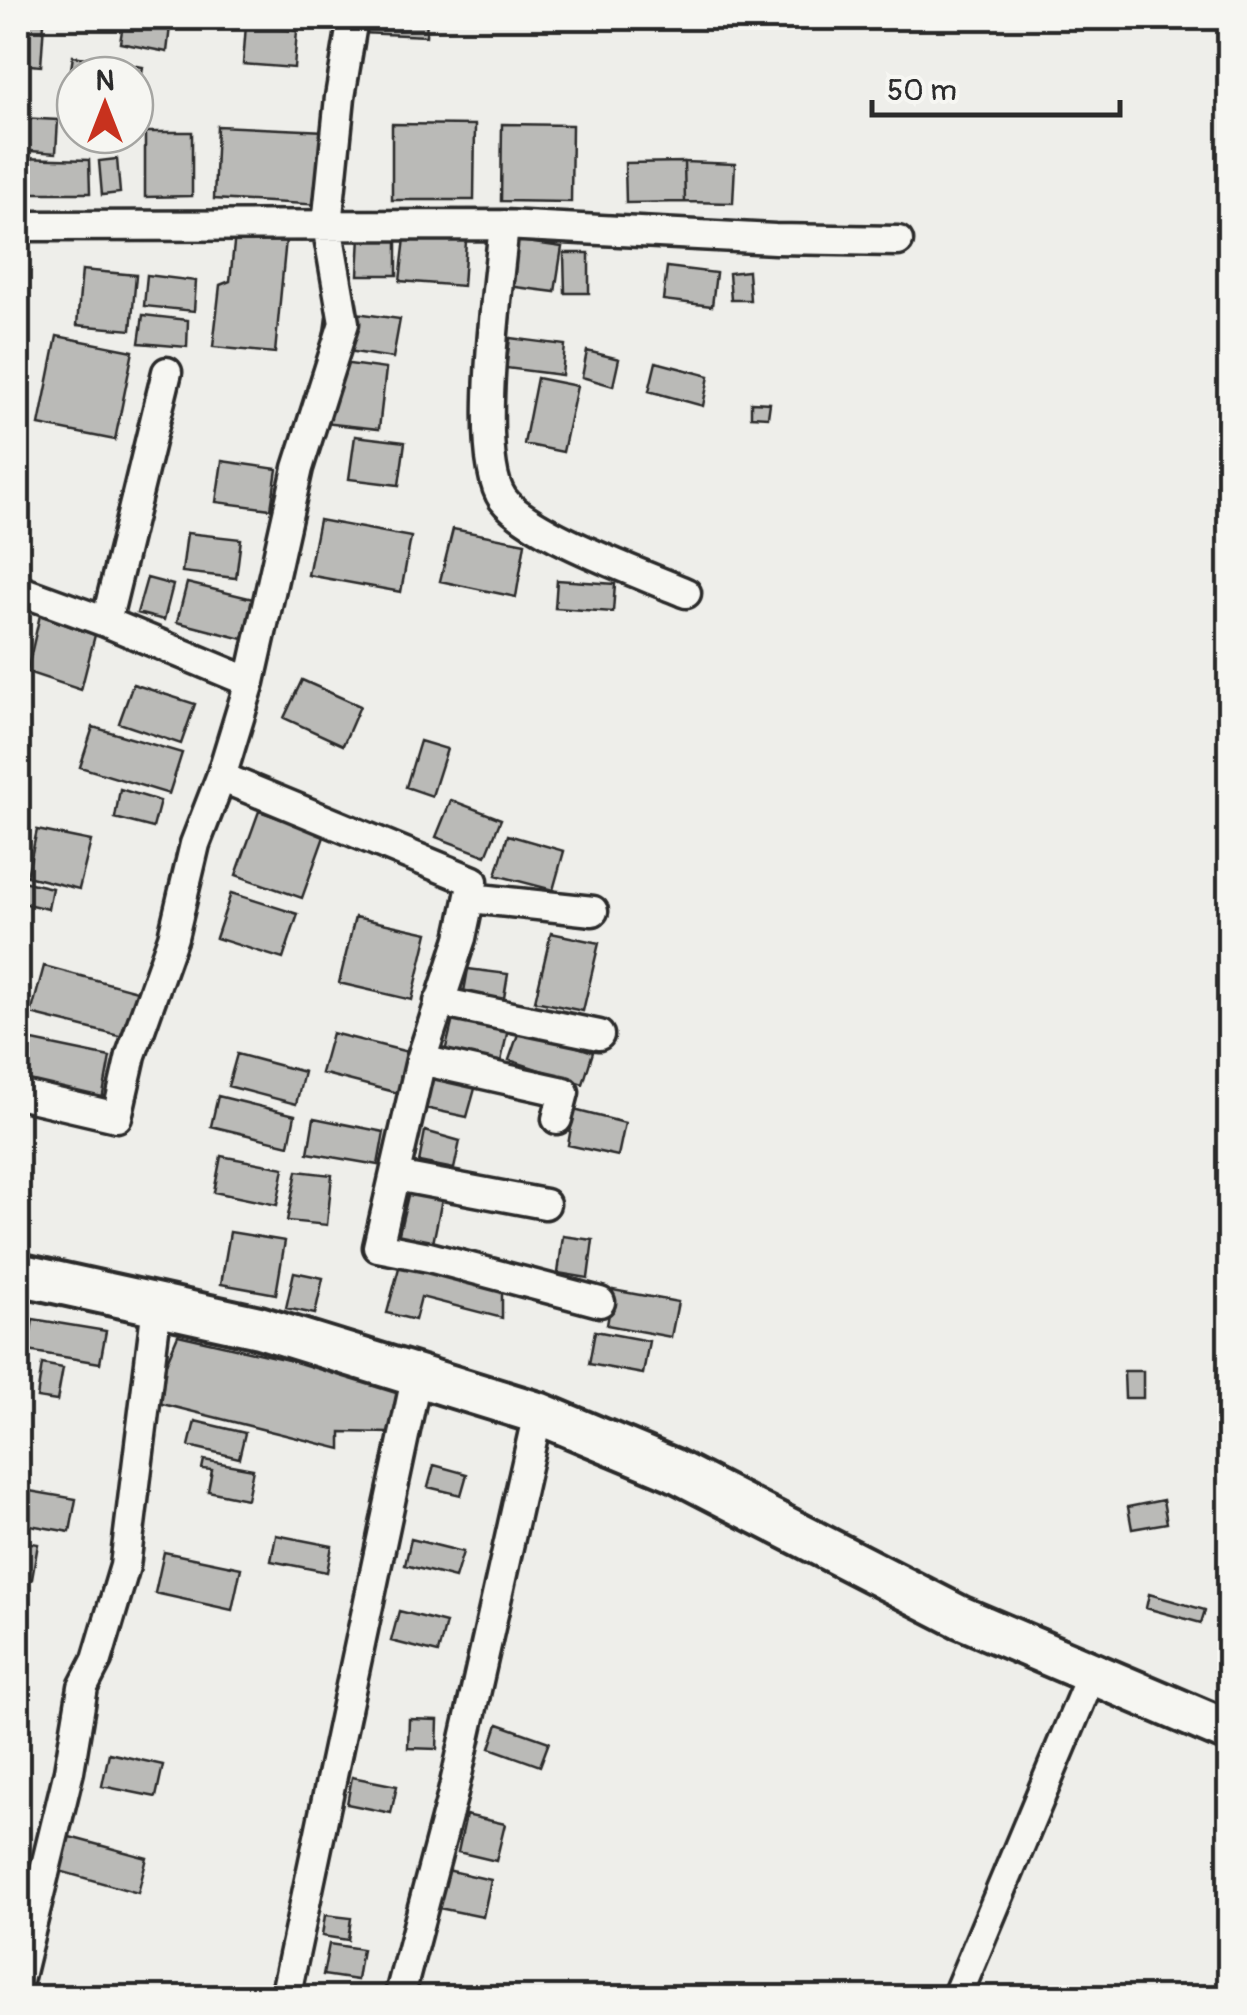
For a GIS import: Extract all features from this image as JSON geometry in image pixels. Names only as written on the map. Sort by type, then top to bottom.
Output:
[{"type":"main road","points":[[18,1274],[258,1328],[538,1412],[672,1469],[960,1617],[1230,1732]]},
{"type":"street","points":[[18,1094],[117,1117],[132,1054],[173,937],[195,844],[221,777],[250,682],[298,468],[344,323],[326,225],[353,18]]},
{"type":"street","points":[[504,224],[488,413],[491,459],[500,496],[523,518],[548,532],[686,593]]},
{"type":"street","points":[[18,226],[504,224],[775,239],[898,241]]},
{"type":"street","points":[[106,622],[167,372]]},
{"type":"street","points":[[18,590],[250,682]]},
{"type":"street","points":[[221,777],[473,881],[421,1060],[378,1247],[600,1302]]},
{"type":"street","points":[[470,898],[593,911]]},
{"type":"street","points":[[440,1002],[599,1036]]},
{"type":"street","points":[[421,1060],[564,1092],[556,1119]]},
{"type":"street","points":[[396,1176],[545,1204]]},
{"type":"street","points":[[18,1981],[69,1770],[83,1687],[97,1660],[125,1566],[157,1304]]},
{"type":"street","points":[[285,1998],[417,1374]]},
{"type":"street","points":[[400,1998],[452,1797],[538,1412]]},
{"type":"street","points":[[956,1998],[1092,1673]]},
{"type":"building","points":[[124,18],[171,18],[167,52],[120,43]]},
{"type":"building","points":[[265,18],[315,18],[314,25]]},
{"type":"building","points":[[363,18],[427,18],[426,36],[362,33]]},
{"type":"building","points":[[18,19],[44,22],[41,66],[18,64]]},
{"type":"building","points":[[246,25],[297,31],[294,68],[243,64]]},
{"type":"building","points":[[20,118],[55,120],[55,153],[18,150]]},
{"type":"building","points":[[392,124],[475,125],[474,200],[392,200]]},
{"type":"building","points":[[502,124],[572,125],[571,202],[501,201]]},
{"type":"building","points":[[217,126],[326,131],[323,205],[214,199]]},
{"type":"building","points":[[155,132],[192,132],[192,196],[145,197],[145,155],[155,155]]},
{"type":"building","points":[[18,158],[89,160],[90,193],[18,193]]},
{"type":"building","points":[[117,159],[120,193],[102,195],[99,161]]},
{"type":"building","points":[[684,162],[735,164],[733,203],[685,202]]},
{"type":"building","points":[[684,162],[685,202],[626,203],[625,163]]},
{"type":"building","points":[[235,234],[286,239],[275,353],[213,347],[220,285],[230,281]]},
{"type":"building","points":[[360,236],[397,236],[397,275],[358,275]]},
{"type":"building","points":[[405,238],[466,241],[463,286],[400,281]]},
{"type":"building","points":[[513,240],[562,247],[555,292],[507,286]]},
{"type":"building","points":[[564,253],[589,253],[589,293],[565,293]]},
{"type":"building","points":[[667,267],[716,273],[712,306],[663,300]]},
{"type":"building","points":[[82,270],[136,275],[131,330],[77,325]]},
{"type":"building","points":[[748,271],[750,300],[731,300],[729,273]]},
{"type":"building","points":[[147,275],[196,281],[194,311],[144,306]]},
{"type":"building","points":[[327,309],[400,319],[393,358],[322,347]]},
{"type":"building","points":[[143,315],[188,320],[187,347],[139,343]]},
{"type":"building","points":[[57,336],[133,351],[115,440],[39,425]]},
{"type":"building","points":[[510,338],[565,345],[562,375],[506,368]]},
{"type":"building","points":[[587,351],[619,359],[613,386],[582,377]]},
{"type":"building","points":[[320,360],[386,369],[379,429],[314,422]]},
{"type":"building","points":[[656,362],[709,376],[703,406],[649,391]]},
{"type":"building","points":[[537,378],[577,386],[563,452],[524,444]]},
{"type":"building","points":[[751,402],[770,403],[768,417],[751,416]]},
{"type":"building","points":[[355,436],[405,442],[399,485],[349,479]]},
{"type":"building","points":[[222,461],[277,469],[271,509],[216,502]]},
{"type":"building","points":[[319,520],[411,537],[401,592],[308,575]]},
{"type":"building","points":[[453,529],[525,543],[516,597],[440,581]]},
{"type":"building","points":[[187,533],[241,539],[236,578],[182,572]]},
{"type":"building","points":[[147,578],[173,585],[164,620],[137,613]]},
{"type":"building","points":[[557,580],[615,584],[613,612],[555,608]]},
{"type":"building","points":[[187,583],[253,599],[243,639],[177,622]]},
{"type":"building","points":[[40,615],[95,635],[81,690],[27,672]]},
{"type":"building","points":[[302,680],[360,706],[343,745],[284,718]]},
{"type":"building","points":[[133,684],[195,704],[181,744],[119,723]]},
{"type":"building","points":[[93,727],[182,753],[169,794],[80,767]]},
{"type":"building","points":[[420,741],[447,749],[432,796],[406,787]]},
{"type":"building","points":[[120,789],[160,801],[153,828],[115,818]]},
{"type":"building","points":[[451,800],[501,819],[486,856],[436,837]]},
{"type":"building","points":[[259,811],[325,834],[302,898],[236,875]]},
{"type":"building","points":[[37,830],[91,841],[79,889],[27,876]]},
{"type":"building","points":[[508,835],[564,851],[553,890],[496,875]]},
{"type":"building","points":[[18,880],[52,888],[48,909],[18,902]]},
{"type":"building","points":[[231,893],[298,914],[283,959],[216,938]]},
{"type":"building","points":[[355,917],[428,933],[412,1000],[339,983]]},
{"type":"building","points":[[551,933],[599,943],[583,1011],[535,1001]]},
{"type":"building","points":[[44,966],[137,991],[123,1037],[31,1014]]},
{"type":"building","points":[[468,969],[508,974],[503,1004],[463,997]]},
{"type":"building","points":[[453,1019],[508,1029],[500,1066],[445,1052]]},
{"type":"building","points":[[520,1028],[593,1052],[583,1084],[509,1060]]},
{"type":"building","points":[[332,1033],[408,1052],[398,1093],[321,1073]]},
{"type":"building","points":[[28,1040],[110,1057],[102,1100],[19,1083]]},
{"type":"building","points":[[237,1054],[304,1072],[296,1104],[228,1086]]},
{"type":"building","points":[[433,1075],[476,1085],[467,1117],[425,1108]]},
{"type":"building","points":[[218,1096],[295,1115],[289,1145],[211,1126]]},
{"type":"building","points":[[574,1110],[625,1123],[618,1156],[568,1145]]},
{"type":"building","points":[[314,1118],[384,1132],[378,1165],[308,1153]]},
{"type":"building","points":[[425,1131],[460,1141],[454,1169],[419,1162]]},
{"type":"building","points":[[221,1156],[284,1168],[277,1205],[214,1192]]},
{"type":"building","points":[[297,1171],[332,1175],[327,1225],[287,1221]]},
{"type":"building","points":[[409,1191],[442,1199],[432,1248],[397,1242]]},
{"type":"building","points":[[230,1232],[285,1241],[276,1294],[221,1284]]},
{"type":"building","points":[[563,1236],[593,1240],[588,1278],[558,1273]]},
{"type":"building","points":[[400,1264],[502,1291],[502,1318],[421,1297],[415,1320],[387,1313]]},
{"type":"building","points":[[294,1272],[323,1278],[315,1314],[286,1308]]},
{"type":"building","points":[[613,1290],[678,1302],[671,1337],[607,1325]]},
{"type":"building","points":[[33,1319],[106,1331],[100,1363],[28,1351]]},
{"type":"building","points":[[595,1331],[649,1341],[643,1374],[589,1364]]},
{"type":"building","points":[[178,1335],[398,1385],[391,1433],[341,1432],[341,1449],[150,1401]]},
{"type":"building","points":[[42,1364],[63,1368],[57,1401],[37,1398]]},
{"type":"building","points":[[1124,1371],[1143,1371],[1143,1398],[1125,1398]]},
{"type":"building","points":[[195,1421],[245,1433],[239,1458],[189,1446]]},
{"type":"building","points":[[204,1460],[253,1469],[247,1499],[208,1491],[212,1470],[202,1469]]},
{"type":"building","points":[[434,1465],[467,1474],[461,1495],[428,1487]]},
{"type":"building","points":[[18,1489],[76,1499],[70,1532],[18,1523]]},
{"type":"building","points":[[1163,1500],[1167,1523],[1132,1529],[1128,1507]]},
{"type":"building","points":[[276,1535],[332,1546],[327,1572],[271,1561]]},
{"type":"building","points":[[411,1539],[463,1552],[455,1578],[405,1565]]},
{"type":"building","points":[[18,1541],[38,1544],[32,1579],[18,1577]]},
{"type":"building","points":[[164,1552],[241,1568],[232,1610],[155,1593]]},
{"type":"building","points":[[1149,1594],[1205,1610],[1201,1623],[1146,1608]]},
{"type":"building","points":[[399,1611],[446,1623],[438,1653],[391,1641]]},
{"type":"building","points":[[409,1719],[438,1720],[437,1749],[408,1748]]},
{"type":"building","points":[[498,1724],[549,1742],[540,1766],[490,1748]]},
{"type":"building","points":[[109,1753],[163,1765],[156,1797],[102,1786]]},
{"type":"building","points":[[352,1777],[397,1786],[391,1813],[347,1804]]},
{"type":"building","points":[[466,1815],[505,1824],[496,1861],[458,1852]]},
{"type":"building","points":[[66,1836],[147,1858],[138,1893],[56,1870]]},
{"type":"building","points":[[447,1870],[491,1880],[483,1917],[439,1908]]},
{"type":"building","points":[[325,1915],[351,1918],[348,1940],[322,1936]]},
{"type":"building","points":[[329,1944],[362,1949],[357,1980],[323,1975]]}]
